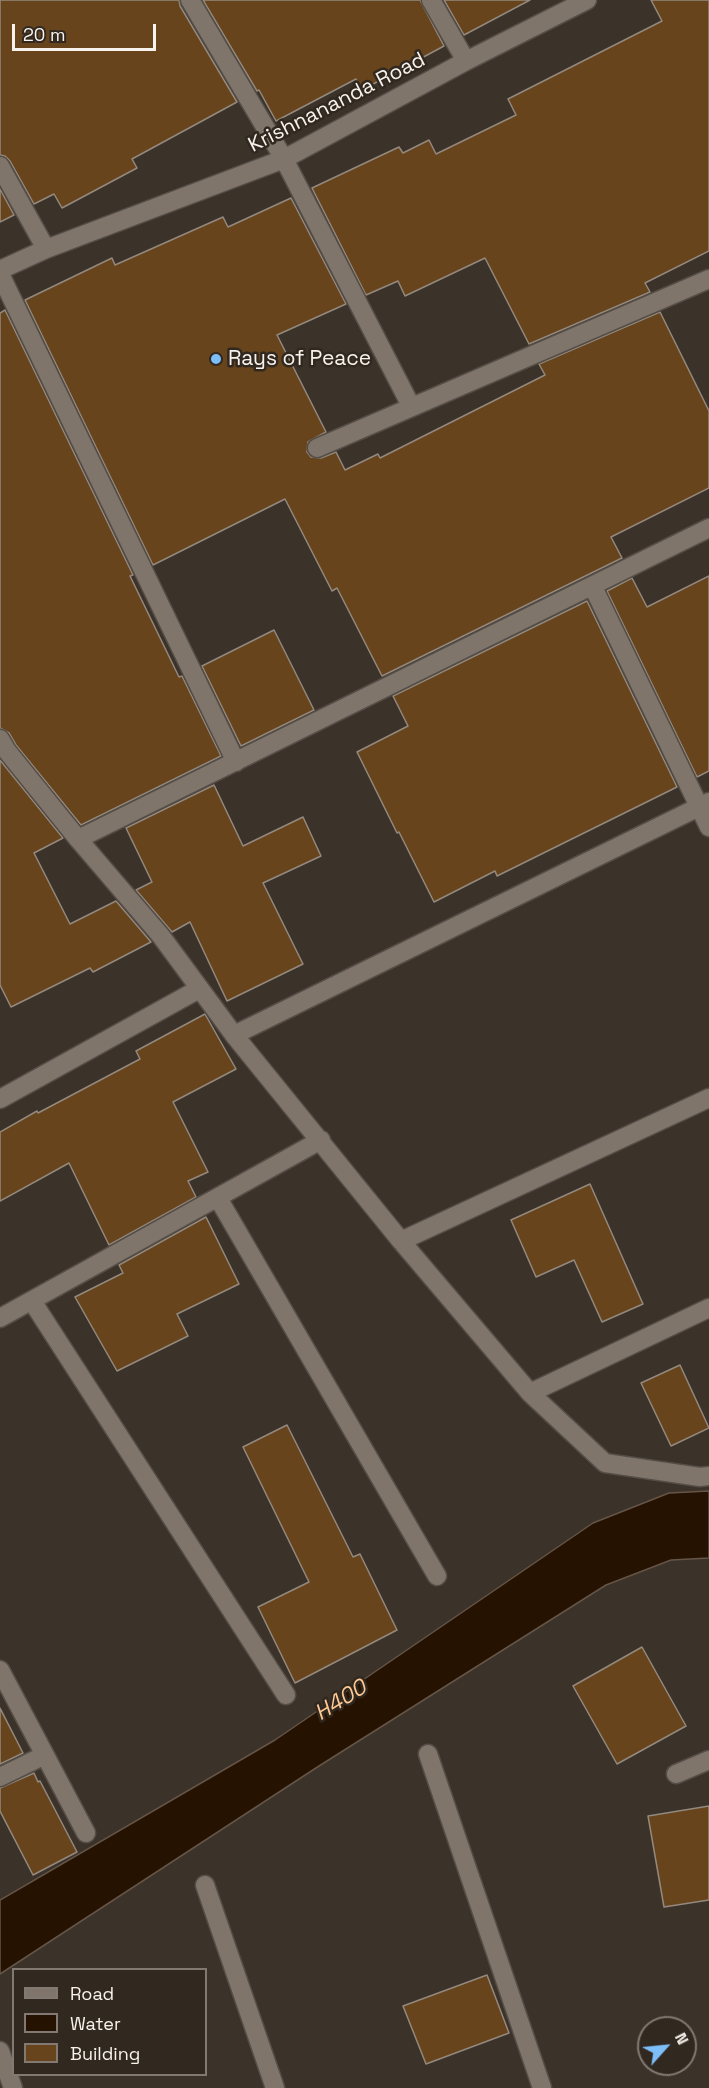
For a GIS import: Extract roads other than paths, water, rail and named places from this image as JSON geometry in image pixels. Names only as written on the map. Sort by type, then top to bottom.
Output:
[{"type":"street","points":[[190,0],[284,159],[411,406]]},
{"type":"street","points":[[431,0],[466,61]]},
{"type":"street","name":"Krishnananda Road","points":[[0,272],[46,249],[284,159],[466,61],[587,0]]},
{"type":"street","points":[[0,166],[46,249]]},
{"type":"street","points":[[0,272],[236,762]]},
{"type":"street","points":[[317,448],[709,279]]},
{"type":"street","points":[[78,839],[709,528]]},
{"type":"street","points":[[593,586],[705,804],[709,827]]},
{"type":"street","points":[[0,739],[7,751],[78,839],[161,936],[234,1035],[321,1140],[400,1241],[530,1393],[605,1463],[700,1477],[709,1476]]},
{"type":"street","points":[[234,1035],[705,804]]},
{"type":"street","points":[[0,1099],[199,989]]},
{"type":"street","points":[[400,1241],[709,1098]]},
{"type":"street","points":[[0,1318],[321,1140]]},
{"type":"street","points":[[218,1198],[437,1576]]},
{"type":"street","points":[[32,1301],[286,1695]]},
{"type":"street","points":[[530,1393],[709,1308]]},
{"type":"street","points":[[0,1670],[86,1833]]},
{"type":"street","points":[[428,1754],[542,2088]]},
{"type":"street","points":[[0,1778],[45,1755]]},
{"type":"street","points":[[676,1774],[709,1760]]},
{"type":"street","points":[[205,1885],[276,2088]]},
{"type":"street","points":[[0,2051],[13,2088]]},
{"type":"water","name":"H400","points":[[709,1491],[709,1558],[671,1560],[606,1585],[319,1766],[0,1974],[0,1900],[275,1740],[593,1523],[669,1493]]},
{"type":"place","name":"Rays of Peace","points":[[216,359]]}]
